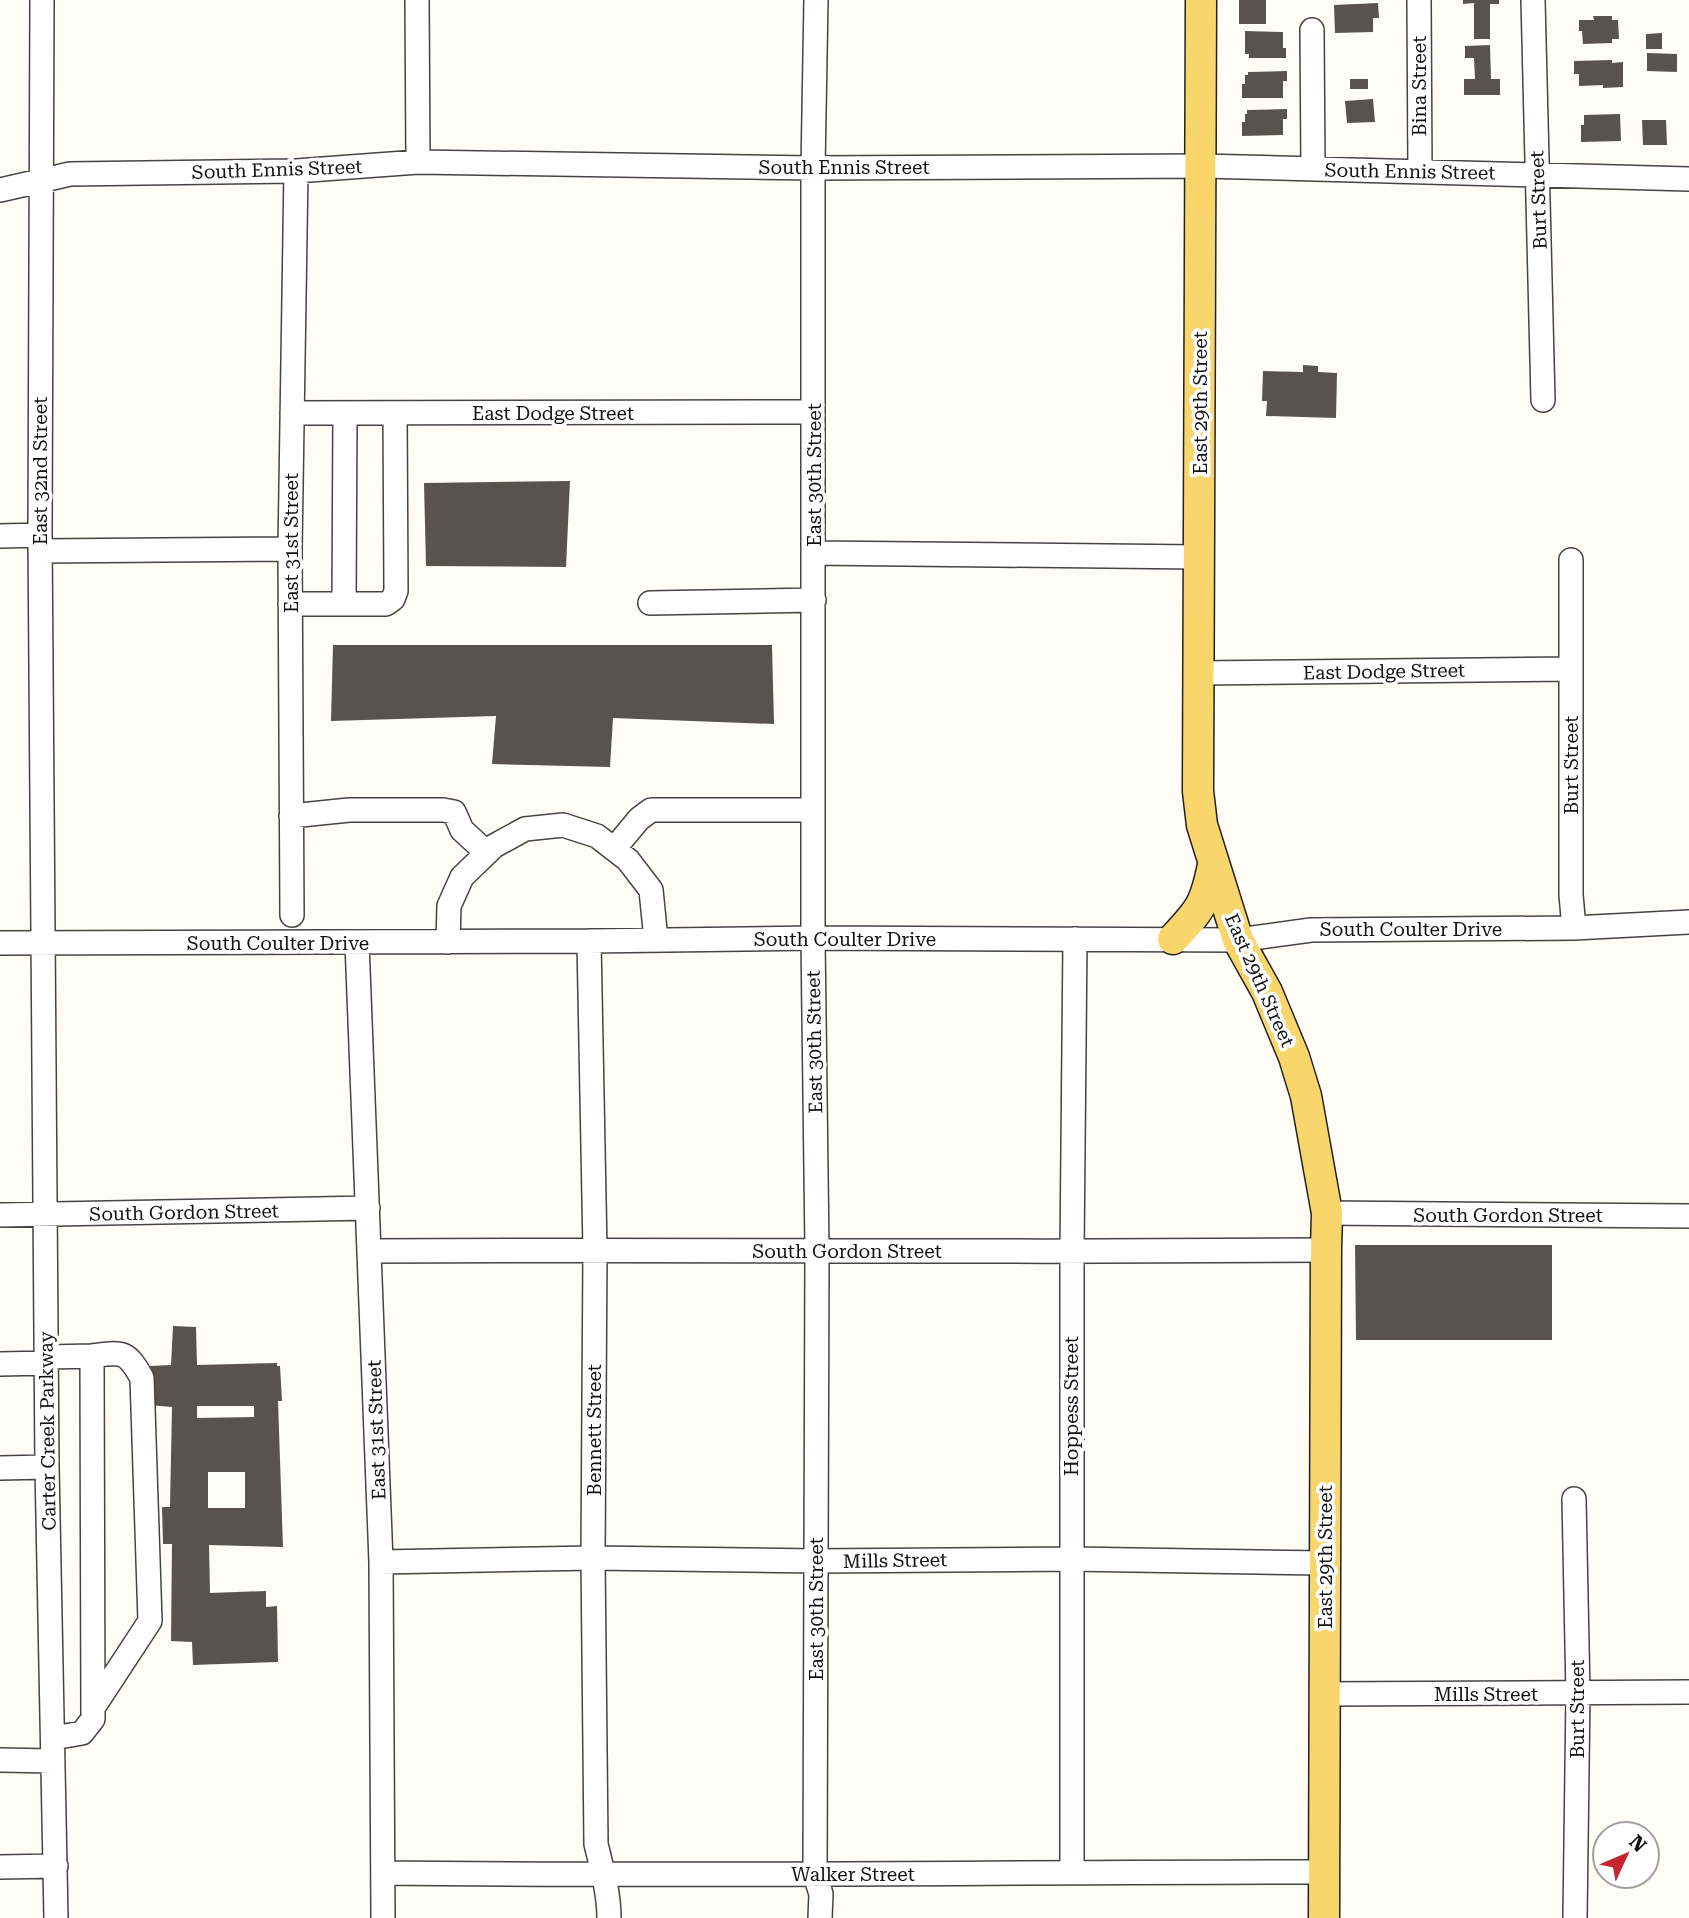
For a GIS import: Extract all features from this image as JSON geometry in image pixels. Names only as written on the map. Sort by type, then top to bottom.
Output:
[{"type":"main road","name":"East 29th Street","points":[[1202,0],[1198,791],[1202,825],[1238,940],[1267,992],[1294,1057],[1306,1096],[1328,1213],[1324,1918]]},
{"type":"main road","points":[[1173,939],[1202,906],[1208,893],[1213,865]]},
{"type":"street","name":"East 32nd Street","points":[[42,0],[40,543],[44,943]]},
{"type":"street","points":[[417,0],[418,162]]},
{"type":"street","name":"East 30th Street","points":[[816,0],[813,168],[813,938],[817,1251],[815,1875],[821,1894],[820,1918]]},
{"type":"street","name":"Bina Street","points":[[1419,0],[1420,172]]},
{"type":"street","name":"Burt Street","points":[[1533,0],[1544,400]]},
{"type":"street","points":[[1312,30],[1313,169]]},
{"type":"street","name":"South Ennis Street","points":[[0,190],[70,174],[296,171],[418,162],[813,168],[1202,166],[1689,178]]},
{"type":"street","name":"East 31st Street","points":[[292,915],[290,549],[296,171]]},
{"type":"street","name":"East Dodge Street","points":[[292,413],[813,412]]},
{"type":"street","points":[[344,604],[345,413]]},
{"type":"street","points":[[290,604],[386,604],[393,599],[396,590],[395,413]]},
{"type":"street","points":[[0,536],[40,543],[290,549]]},
{"type":"street","points":[[814,553],[1198,557]]},
{"type":"street","name":"Burt Street","points":[[1571,560],[1571,895],[1574,928]]},
{"type":"street","points":[[650,603],[814,600]]},
{"type":"street","name":"East Dodge Street","points":[[1198,673],[1570,669]]},
{"type":"street","points":[[292,816],[349,810],[454,812],[462,830],[487,853]]},
{"type":"street","points":[[614,849],[639,818],[651,810],[813,810]]},
{"type":"street","points":[[448,942],[449,906],[462,877],[494,846],[526,829],[563,825],[597,836],[628,860],[651,890],[656,940]]},
{"type":"street","name":"South Coulter Drive","points":[[0,943],[358,943],[813,938],[1238,940],[1311,930],[1574,928],[1689,922]]},
{"type":"street","name":"Hoppess Street","points":[[1072,1872],[1074,939]]},
{"type":"street","name":"Bennett Street","points":[[589,941],[595,1250],[593,1558],[596,1844],[609,1903],[609,1918]]},
{"type":"street","name":"Carter Creek Parkway","points":[[44,943],[47,1467],[56,1918]]},
{"type":"street","name":"East 31st Street","points":[[358,943],[381,1562],[383,1918]]},
{"type":"street","name":"South Gordon Street","points":[[0,1215],[368,1208]]},
{"type":"street","name":"South Gordon Street","points":[[1328,1213],[1689,1216]]},
{"type":"street","name":"South Gordon Street","points":[[369,1251],[1326,1250]]},
{"type":"street","points":[[0,1364],[118,1353],[131,1359],[142,1378],[150,1621],[93,1708]]},
{"type":"street","points":[[0,1760],[53,1749],[82,1733],[93,1719],[92,1356]]},
{"type":"street","points":[[0,1468],[47,1467]]},
{"type":"street","name":"Burt Street","points":[[1574,1499],[1578,1694],[1575,1918]]},
{"type":"street","name":"Mills Street","points":[[381,1562],[593,1558],[816,1561],[1071,1559],[1324,1563]]},
{"type":"street","name":"Mills Street","points":[[1324,1694],[1689,1692]]},
{"type":"street","points":[[0,1867],[56,1866]]},
{"type":"street","name":"Walker Street","points":[[383,1873],[604,1876],[1324,1872]]},
{"type":"building","points":[[1239,0],[1266,0],[1266,24],[1239,24]]},
{"type":"building","points":[[1463,0],[1499,0],[1499,4],[1490,4],[1490,39],[1474,39],[1474,3],[1463,4]]},
{"type":"building","points":[[1378,3],[1379,18],[1373,18],[1373,32],[1335,33],[1334,5]]},
{"type":"building","points":[[1593,16],[1612,16],[1612,20],[1618,20],[1619,39],[1612,39],[1612,43],[1583,44],[1579,20],[1594,20]]},
{"type":"building","points":[[1245,31],[1283,32],[1286,58],[1249,58],[1249,54],[1245,54]]},
{"type":"building","points":[[1662,33],[1662,49],[1646,49],[1646,34]]},
{"type":"building","points":[[1490,45],[1491,79],[1500,79],[1500,95],[1464,95],[1464,79],[1475,79],[1474,58],[1465,58],[1465,46]]},
{"type":"building","points":[[1647,53],[1677,54],[1677,72],[1647,71]]},
{"type":"building","points":[[1612,60],[1612,63],[1623,62],[1623,87],[1579,86],[1579,74],[1574,74],[1574,61]]},
{"type":"building","points":[[1287,71],[1287,81],[1283,81],[1283,98],[1242,98],[1242,84],[1245,84],[1245,75],[1248,75],[1248,72]]},
{"type":"building","points":[[1350,79],[1368,79],[1368,89],[1350,89]]},
{"type":"building","points":[[1373,99],[1375,122],[1347,123],[1345,101]]},
{"type":"building","points":[[1287,109],[1287,119],[1283,119],[1283,135],[1242,136],[1242,122],[1245,122],[1247,110]]},
{"type":"building","points":[[1620,114],[1621,141],[1581,142],[1584,115]]},
{"type":"building","points":[[1642,120],[1666,120],[1667,145],[1643,145]]},
{"type":"building","points":[[1303,365],[1318,366],[1318,372],[1337,373],[1336,418],[1266,416],[1267,401],[1262,401],[1263,371],[1303,372]]},
{"type":"building","points":[[570,481],[566,567],[426,566],[424,483]]},
{"type":"building","points":[[333,645],[772,645],[774,724],[613,718],[610,767],[492,764],[496,716],[331,721]]},
{"type":"building","points":[[1355,1245],[1552,1245],[1552,1340],[1356,1340]]},
{"type":"building","points":[[173,1326],[196,1327],[197,1365],[277,1363],[277,1366],[280,1366],[282,1401],[278,1401],[283,1547],[209,1545],[210,1593],[266,1591],[266,1607],[277,1606],[278,1662],[193,1665],[192,1642],[171,1641],[172,1544],[163,1544],[162,1507],[170,1507],[172,1407],[148,1405],[150,1366],[171,1365]],"holes":[[[197,1406],[254,1406],[254,1417],[197,1418]],[[208,1472],[245,1472],[245,1508],[208,1508]]]}]
